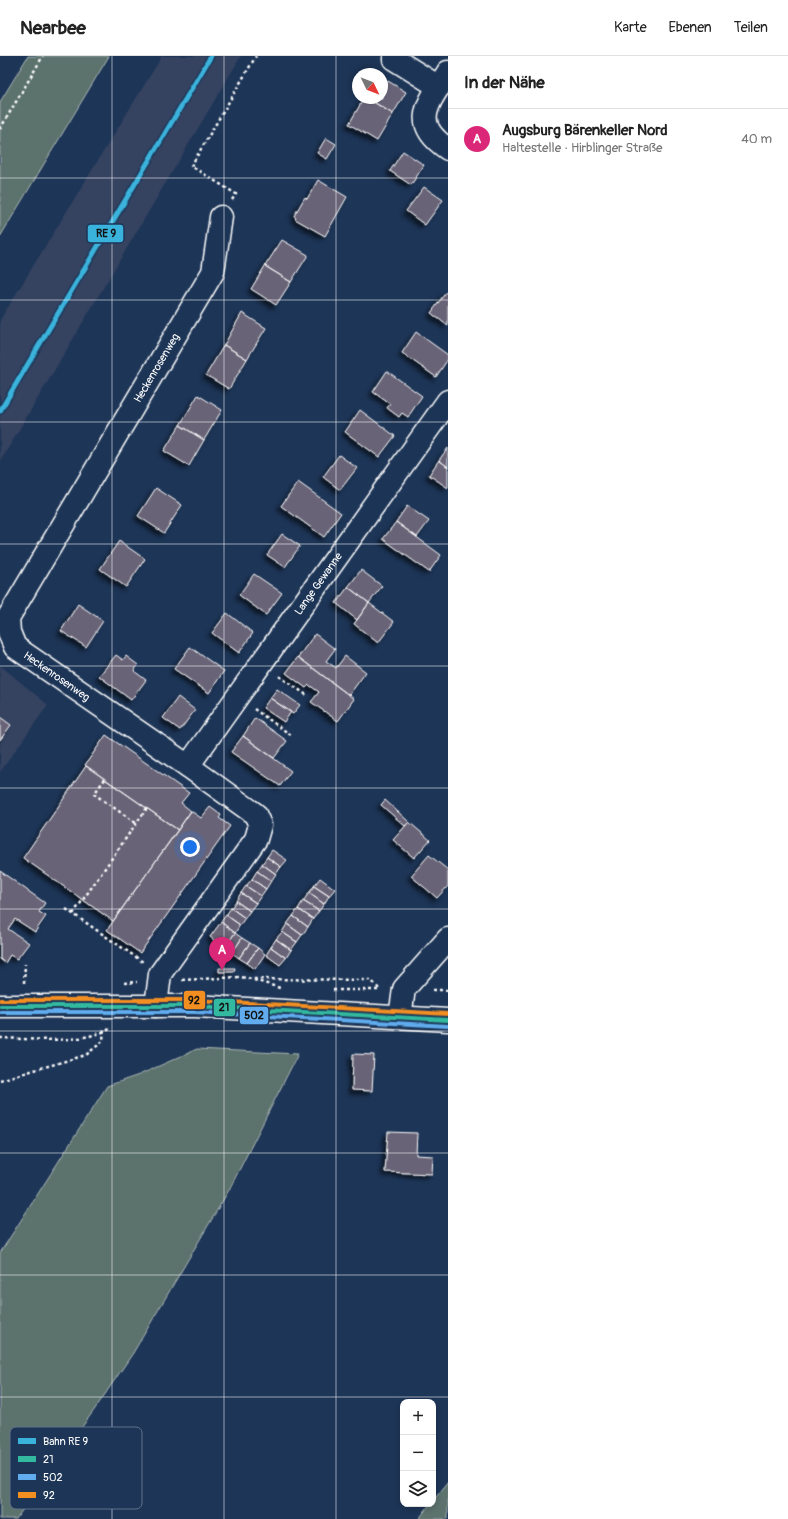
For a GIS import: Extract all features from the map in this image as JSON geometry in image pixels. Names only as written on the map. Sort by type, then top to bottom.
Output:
[{"type":"street","points":[[394,58],[444,80],[426,110],[426,125],[436,141],[448,149]]},
{"type":"street","name":"Heckenrosenweg","points":[[156,1006],[160,978],[256,839],[260,825],[255,814],[15,647],[8,632],[8,618],[213,272],[221,217]]},
{"type":"street","name":"Lange Gewanne","points":[[188,766],[448,401]]},
{"type":"street","points":[[400,1017],[404,989],[448,939]]},
{"type":"street","points":[[0,1006],[112,1017],[156,1006],[194,1006],[448,1020]]},
{"type":"path","points":[[0,129],[43,56]]},
{"type":"path","points":[[236,194],[191,166],[256,56]]},
{"type":"path","points":[[261,664],[308,696]]},
{"type":"path","points":[[237,698],[291,735]]},
{"type":"path","points":[[105,779],[94,794],[136,823]]},
{"type":"path","points":[[73,914],[147,808]]},
{"type":"path","points":[[66,909],[160,978],[240,977],[282,988]]},
{"type":"path","points":[[24,983],[25,964]]},
{"type":"path","points":[[252,979],[371,980],[380,990],[327,990]]},
{"type":"path","points":[[0,1080],[86,1055],[103,1041],[103,1033],[112,1017]]},
{"type":"path","points":[[0,1038],[73,1039],[103,1033],[112,1017]]},
{"type":"shaded area","points":[[162,56],[241,56],[0,462],[0,320]]},
{"type":"shaded area","points":[[0,665],[48,705],[0,772]]},
{"type":"green space","points":[[28,56],[109,56],[0,237],[0,102]]},
{"type":"green space","points":[[197,1049],[298,1054],[229,1190],[133,1353],[82,1427],[10,1427],[10,1509],[23,1509],[16,1519],[0,1519],[0,1253],[107,1086],[139,1075]]},
{"type":"green space","points":[[448,1482],[448,1519],[419,1519],[428,1507],[436,1507],[436,1497]]},
{"type":"building","points":[[388,81],[406,92],[393,114],[377,104],[388,104]]},
{"type":"building","points":[[361,104],[377,104],[393,114],[377,141],[349,124]]},
{"type":"building","points":[[326,138],[336,144],[327,159],[317,153]]},
{"type":"building","points":[[403,151],[424,165],[411,185],[390,171]]},
{"type":"building","points":[[318,180],[347,197],[325,236],[295,219],[296,218],[294,216],[305,197],[307,199]]},
{"type":"building","points":[[424,187],[443,200],[425,225],[406,211]]},
{"type":"building","points":[[282,240],[308,255],[291,282],[265,266]]},
{"type":"building","points":[[265,266],[291,282],[276,305],[251,289]]},
{"type":"building","points":[[446,292],[448,294],[448,326],[431,313]]},
{"type":"building","points":[[242,313],[266,328],[247,359],[224,345]]},
{"type":"building","points":[[416,332],[448,355],[448,359],[436,377],[402,353]]},
{"type":"building","points":[[224,345],[247,359],[229,389],[206,375]]},
{"type":"building","points":[[387,371],[422,396],[408,417],[402,413],[399,417],[387,408],[390,404],[373,392]]},
{"type":"building","points":[[198,395],[222,410],[204,440],[180,425]]},
{"type":"building","points":[[360,410],[395,436],[379,457],[345,432]]},
{"type":"building","points":[[180,425],[204,440],[189,466],[164,451]]},
{"type":"building","points":[[448,448],[448,467],[439,460]]},
{"type":"building","points":[[339,455],[357,468],[340,490],[323,477]]},
{"type":"building","points":[[439,460],[448,467],[448,488],[429,475]]},
{"type":"building","points":[[298,482],[341,513],[324,537],[281,506]]},
{"type":"building","points":[[156,488],[182,505],[164,533],[138,516]]},
{"type":"building","points":[[407,506],[429,521],[417,537],[396,522]]},
{"type":"building","points":[[396,522],[441,555],[429,572],[383,539]]},
{"type":"building","points":[[282,534],[300,546],[285,567],[267,555]]},
{"type":"building","points":[[119,541],[145,559],[126,587],[100,569]]},
{"type":"building","points":[[361,570],[382,586],[369,603],[348,587]]},
{"type":"building","points":[[254,574],[282,593],[266,615],[239,595]]},
{"type":"building","points":[[348,587],[369,603],[357,620],[336,603]]},
{"type":"building","points":[[369,603],[394,622],[378,643],[354,624]]},
{"type":"building","points":[[78,604],[103,621],[86,647],[61,631]]},
{"type":"building","points":[[227,613],[253,633],[239,653],[212,633]]},
{"type":"building","points":[[315,634],[335,649],[326,661],[336,668],[345,656],[366,672],[349,695],[298,657]]},
{"type":"building","points":[[190,647],[224,671],[209,693],[174,669]]},
{"type":"building","points":[[116,655],[123,660],[126,656],[138,665],[134,671],[146,680],[131,700],[99,676]]},
{"type":"building","points":[[298,657],[354,699],[338,721],[311,702],[319,692],[309,685],[306,688],[286,673]]},
{"type":"building","points":[[277,689],[300,705],[293,714],[270,698]]},
{"type":"building","points":[[178,697],[195,710],[180,730],[163,718]]},
{"type":"building","points":[[270,698],[291,712],[284,722],[263,708]]},
{"type":"building","points":[[0,717],[11,725],[0,740]]},
{"type":"building","points":[[255,718],[287,741],[274,758],[243,736]]},
{"type":"building","points":[[106,735],[189,793],[181,803],[191,811],[178,830],[85,765]]},
{"type":"building","points":[[243,736],[291,771],[280,786],[231,752]]},
{"type":"building","points":[[86,766],[178,830],[113,921],[23,858]]},
{"type":"building","points":[[385,800],[409,822],[405,826],[381,805]]},
{"type":"building","points":[[210,807],[221,815],[219,818],[230,826],[140,953],[107,930],[191,811],[201,818]]},
{"type":"building","points":[[409,822],[430,840],[414,858],[393,840]]},
{"type":"building","points":[[272,850],[287,860],[281,867],[267,857]]},
{"type":"building","points":[[429,855],[448,870],[448,886],[437,898],[411,876]]},
{"type":"building","points":[[267,857],[281,867],[276,874],[262,864]]},
{"type":"building","points":[[262,864],[276,874],[271,881],[257,871]]},
{"type":"building","points":[[0,871],[45,903],[39,912],[46,916],[35,932],[15,919],[8,929],[29,943],[17,959],[10,955],[5,963],[0,959]]},
{"type":"building","points":[[257,871],[271,881],[266,889],[252,879]]},
{"type":"building","points":[[320,878],[335,889],[329,896],[314,886]]},
{"type":"building","points":[[252,879],[266,889],[261,896],[246,886]]},
{"type":"building","points":[[246,886],[261,896],[256,903],[241,893]]},
{"type":"building","points":[[314,886],[329,896],[324,904],[309,893]]},
{"type":"building","points":[[241,893],[256,903],[250,911],[236,901]]},
{"type":"building","points":[[309,893],[324,904],[319,911],[303,901]]},
{"type":"building","points":[[236,901],[250,911],[245,918],[231,908]]},
{"type":"building","points":[[303,901],[319,911],[313,919],[298,909]]},
{"type":"building","points":[[231,908],[245,918],[240,925],[226,915]]},
{"type":"building","points":[[298,909],[313,919],[308,927],[293,916]]},
{"type":"building","points":[[226,915],[240,925],[235,933],[221,922]]},
{"type":"building","points":[[293,916],[308,927],[302,935],[287,924]]},
{"type":"building","points":[[221,922],[235,933],[224,948],[210,937]]},
{"type":"building","points":[[287,924],[302,935],[297,942],[282,932]]},
{"type":"building","points":[[282,932],[297,942],[291,950],[276,939]]},
{"type":"building","points":[[235,933],[242,938],[232,953],[224,948]]},
{"type":"building","points":[[242,938],[250,943],[239,958],[232,953]]},
{"type":"building","points":[[276,939],[291,950],[286,958],[271,947]]},
{"type":"building","points":[[250,943],[258,948],[247,963],[239,958]]},
{"type":"building","points":[[271,947],[286,958],[280,965],[266,955]]},
{"type":"building","points":[[258,948],[265,954],[255,969],[247,963]]},
{"type":"building","points":[[219,968],[235,968],[234,972],[219,972]]},
{"type":"building","points":[[353,1054],[374,1055],[372,1091],[352,1090]]},
{"type":"building","points":[[388,1132],[417,1133],[416,1155],[433,1156],[432,1174],[385,1172]]},
{"type":"transit line","points":[[0,411],[211,56]]},
{"type":"transit line","name":"92","points":[[0,1000],[195,1000],[448,1014]]},
{"type":"transit line","name":"21","points":[[0,1006],[195,1006],[448,1020]]},
{"type":"transit line","name":"502","points":[[0,1012],[195,1012],[448,1026]]},
{"type":"place","name":"Augsburg Bärenkeller Nord","points":[[222,970]]}]
